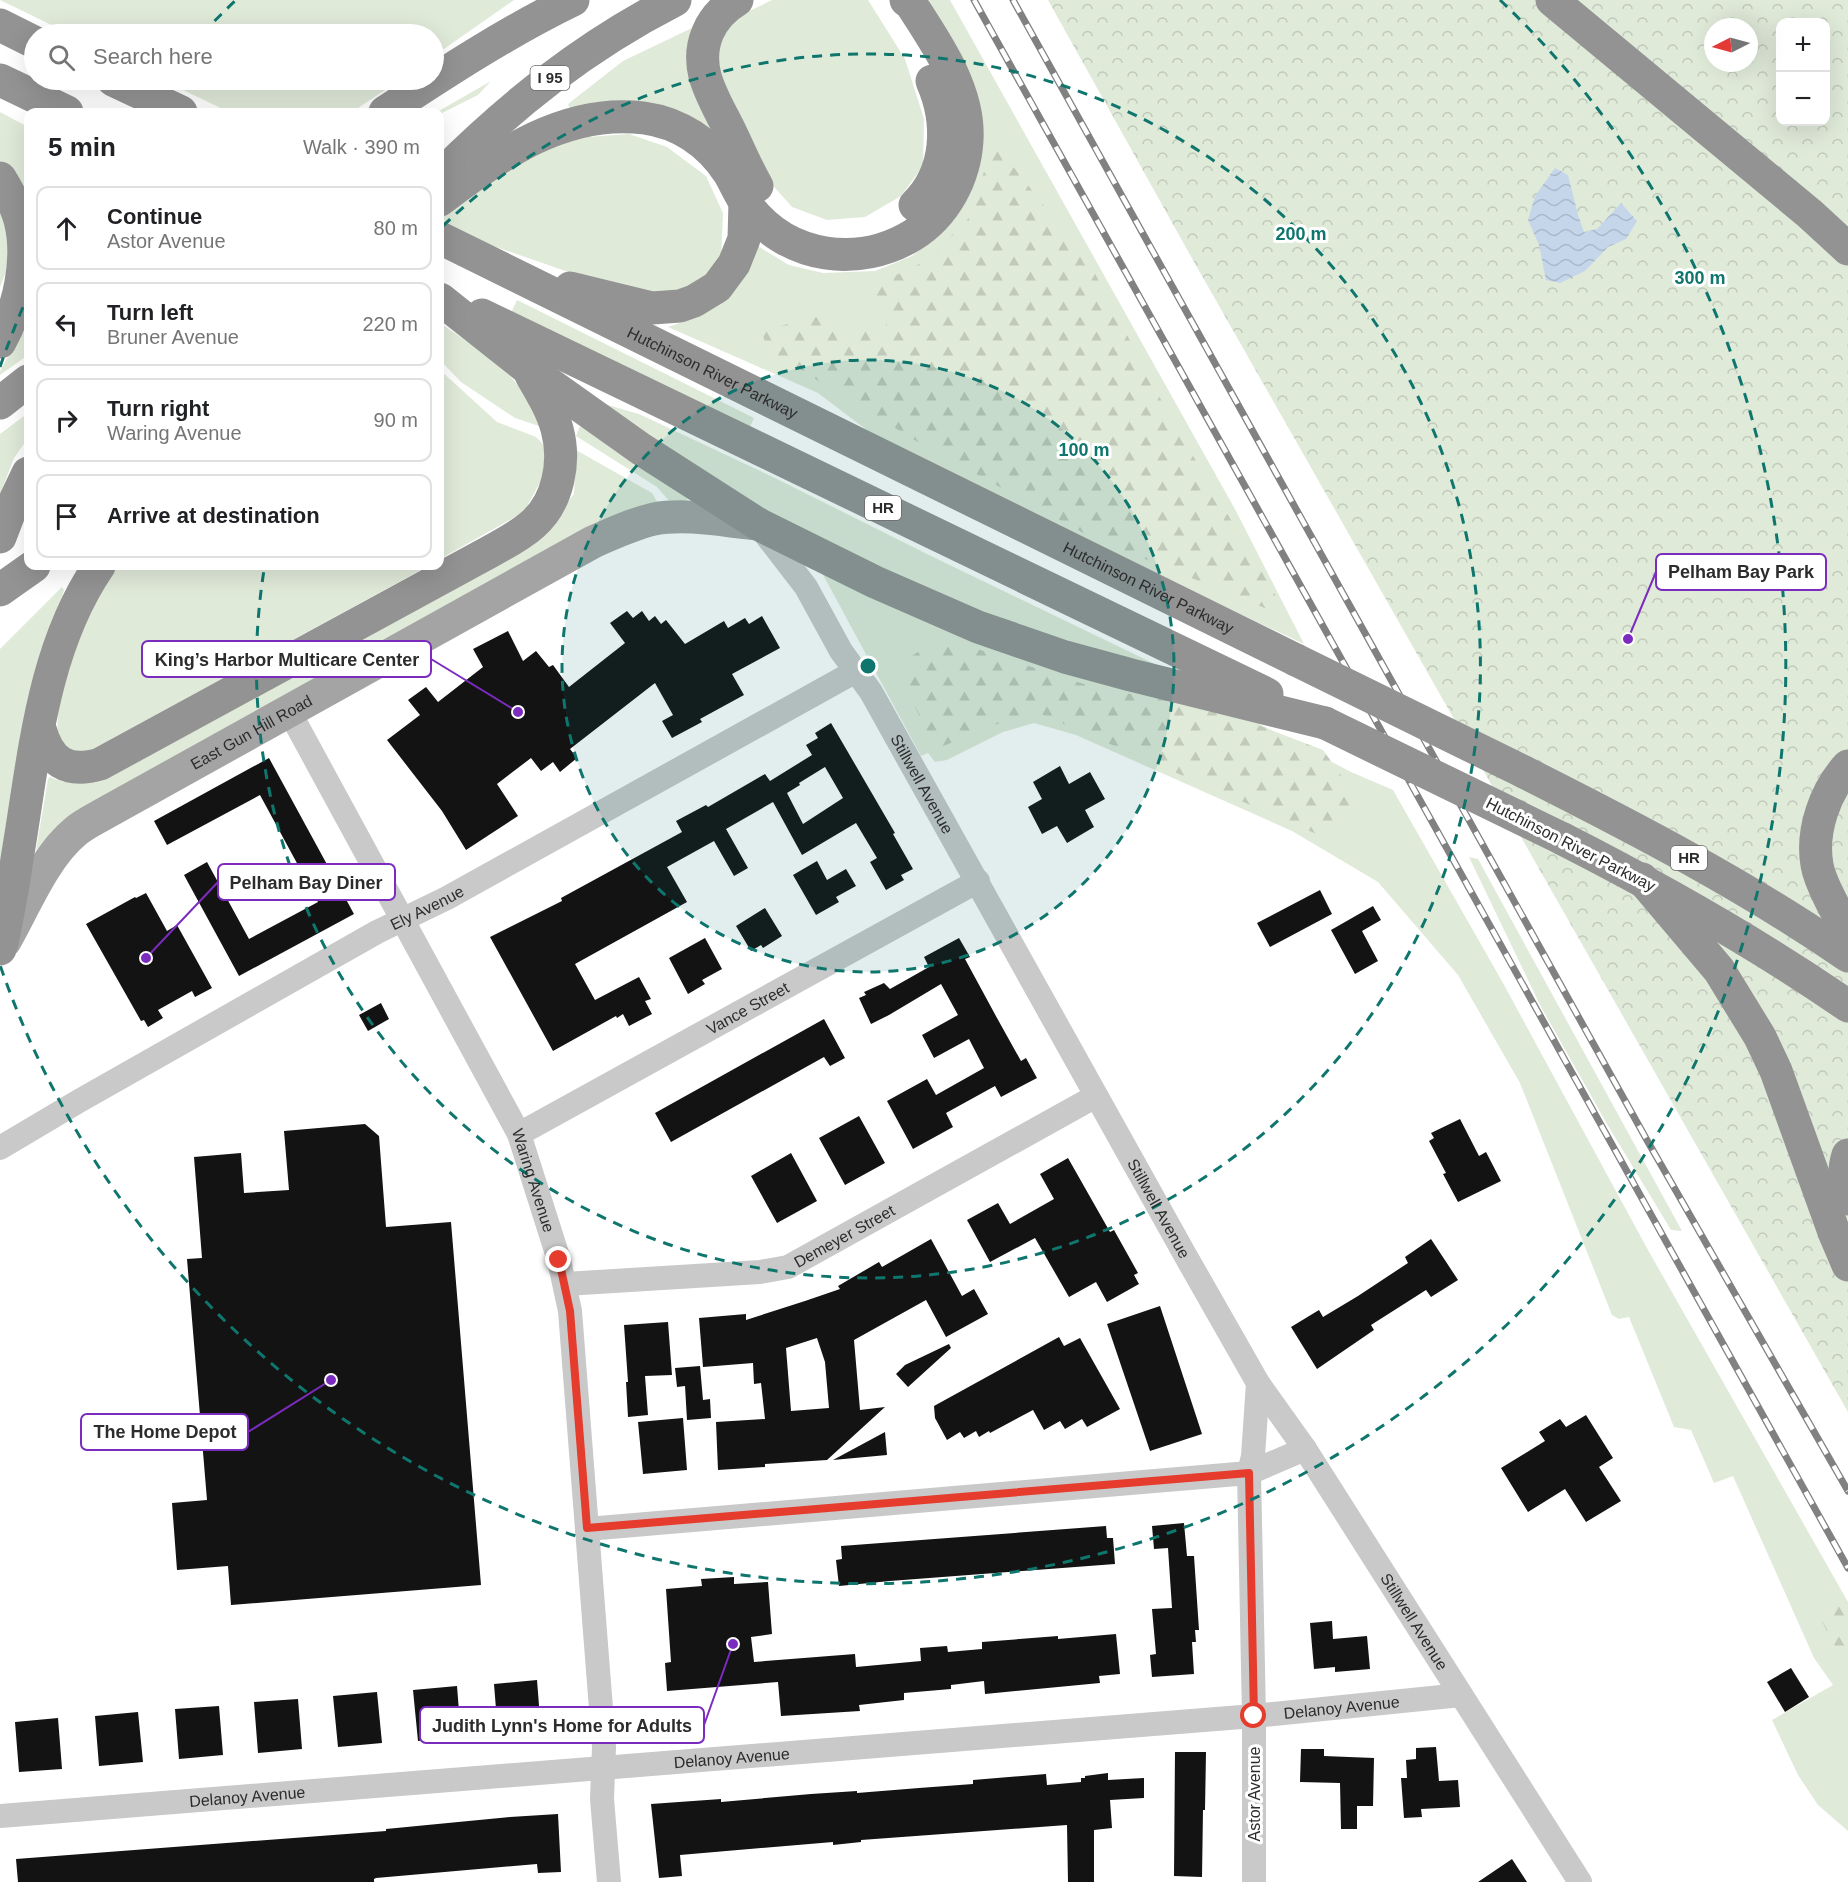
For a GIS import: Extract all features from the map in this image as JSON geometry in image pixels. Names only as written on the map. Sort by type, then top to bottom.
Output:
[{"type":"highway","points":[[444,73],[573,0]]},
{"type":"highway","name":"I 95","points":[[444,188],[500,119],[556,73],[619,30],[675,0]]},
{"type":"highway","points":[[730,6],[713,21],[704,42],[705,76],[753,178],[769,202],[789,220],[812,231],[850,236],[884,227],[909,210],[931,186],[942,150],[944,129],[938,97],[918,49],[900,16],[895,0]]},
{"type":"highway","points":[[444,188],[502,154],[546,133],[584,122],[634,117],[664,122],[696,138],[724,166],[745,202],[764,223],[784,238],[812,250],[843,255],[868,253],[904,240],[929,223],[944,207],[957,184],[965,160],[968,134],[961,96],[951,72],[934,40],[911,4],[906,0]]},
{"type":"highway","points":[[1552,0],[1810,214],[1848,249]]},
{"type":"highway","points":[[0,25],[24,37]]},
{"type":"highway","points":[[0,80],[59,108]]},
{"type":"highway","points":[[134,90],[172,108]]},
{"type":"highway","points":[[391,108],[418,90]]},
{"type":"highway","points":[[0,178],[18,214],[23,250],[17,302],[11,321],[0,342]]},
{"type":"highway","points":[[519,277],[652,308],[690,303],[717,287],[734,264],[744,239],[745,202]]},
{"type":"highway","name":"Hutchinson River Parkway","points":[[444,240],[1524,772],[1675,850],[1794,920],[1848,956]]},
{"type":"highway","name":"Hutchinson River Parkway","points":[[444,296],[1563,839],[1642,879],[1754,944],[1848,1006]]},
{"type":"highway","points":[[444,302],[527,368],[640,448],[758,524],[866,578],[931,607],[1024,643],[1102,667],[1326,723]]},
{"type":"highway","points":[[40,729],[48,751],[63,764],[81,768],[100,764],[493,550],[522,532],[538,519],[553,496],[558,480],[561,455],[560,439],[553,417],[527,368]]},
{"type":"highway","points":[[0,403],[24,384]]},
{"type":"highway","points":[[5,524],[24,482]]},
{"type":"highway","points":[[0,590],[28,570]]},
{"type":"highway","points":[[0,949],[52,667],[65,627],[97,570]]},
{"type":"highway","points":[[1848,766],[1826,800],[1816,848],[1817,864],[1822,881],[1836,912],[1848,926]]},
{"type":"highway","points":[[1642,879],[1719,970],[1760,1037],[1776,1071],[1830,1222],[1848,1265]]},
{"type":"highway","points":[[1848,1155],[1844,1180],[1848,1199]]},
{"type":"main road","name":"East Gun Hill Road","points":[[0,949],[48,864],[74,832],[92,820],[593,542],[623,529],[656,519],[687,517],[758,524]]},
{"type":"street","name":"Stillwell Avenue","points":[[758,524],[806,587],[841,651],[876,701],[1258,1383],[1305,1449],[1580,1882]]},
{"type":"street","name":"Ely Avenue","points":[[0,1148],[377,932],[486,877],[856,671]]},
{"type":"street","name":"Waring Avenue","points":[[289,711],[519,1134],[565,1284],[570,1311],[604,1747],[602,1799],[609,1882]]},
{"type":"street","name":"Vance Street","points":[[519,1134],[978,881]]},
{"type":"street","name":"Demeyer Street","points":[[565,1284],[760,1272],[788,1267],[1096,1096]]},
{"type":"street","name":"Astor Avenue","points":[[1254,1882],[1254,1716],[1249,1473],[1258,1383]]},
{"type":"street","points":[[587,1528],[1249,1473],[1305,1449]]},
{"type":"street","name":"Delanoy Avenue","points":[[0,1816],[1254,1716],[1461,1695]]},
{"type":"green space","points":[[0,0],[514,0],[444,49],[444,24],[49,24]]},
{"type":"green space","points":[[772,0],[868,0],[905,59],[924,119],[923,166],[901,196],[865,217],[827,220],[792,207],[768,180],[718,75],[718,42],[733,19]]},
{"type":"green space","points":[[923,0],[950,0],[1236,511],[1304,644],[884,443],[818,393],[668,327],[697,317],[756,245],[789,265],[823,273],[875,271],[912,256],[952,222],[978,174],[975,107]]},
{"type":"green space","points":[[1048,0],[1848,0],[1848,1412],[1189,253]]},
{"type":"green space","points":[[694,27],[728,156],[572,113],[568,104],[623,61]]},
{"type":"green space","points":[[491,81],[478,95],[444,112],[444,108]]},
{"type":"green space","points":[[183,90],[385,90],[358,108],[221,108]]},
{"type":"green space","points":[[0,112],[24,125],[24,202],[18,185],[0,161]]},
{"type":"green space","points":[[629,134],[667,147],[706,176],[723,213],[721,259],[701,282],[669,296],[632,294],[476,240],[444,224],[444,211],[451,213],[462,199],[543,148],[588,137]]},
{"type":"green space","points":[[994,142],[1091,266],[1170,417],[1289,618],[1089,536],[918,442],[768,350],[761,331],[792,323],[806,309],[829,313],[846,328],[887,332],[885,317],[869,304],[881,282],[924,262],[968,219]]},
{"type":"green space","points":[[0,195],[7,207],[9,264],[0,287]]},
{"type":"green space","points":[[517,300],[754,418],[749,429],[510,315]]},
{"type":"green space","points":[[444,326],[500,364],[531,401],[539,426],[515,418],[461,382],[444,364]]},
{"type":"green space","points":[[24,327],[24,358],[0,375]]},
{"type":"green space","points":[[444,374],[497,422],[536,437],[545,446],[544,475],[524,512],[444,557]]},
{"type":"green space","points":[[594,401],[639,414],[1190,681],[1051,646],[824,547]]},
{"type":"green space","points":[[24,416],[24,444],[14,458],[0,494],[0,434]]},
{"type":"green space","points":[[580,426],[688,494],[687,502],[670,502],[657,487],[576,436]]},
{"type":"green space","points":[[576,450],[652,493],[658,503],[56,827],[36,850],[50,777],[63,782],[94,781],[550,524],[574,494]]},
{"type":"green space","points":[[112,570],[421,570],[82,755],[65,752],[57,738],[58,709],[84,615]]},
{"type":"green space","points":[[821,571],[1229,708],[1351,772],[1393,790],[1503,983],[1648,1250],[1848,1602],[1848,1831],[1818,1805],[1798,1775],[1772,1720],[1833,1685],[1814,1658],[1733,1476],[1714,1483],[1691,1430],[1674,1427],[1629,1317],[1619,1319],[1612,1315],[1520,1083],[1458,975],[1378,882],[1292,831],[1076,735],[1034,723],[1003,732],[947,760],[935,762],[928,753],[921,756]]},
{"type":"green space","points":[[62,587],[64,590],[46,648],[0,872],[0,649]]},
{"type":"green space","points":[[941,637],[1096,688],[1216,709],[1323,750],[1346,782],[1354,812],[1328,839],[1032,710],[936,749],[912,701],[904,661]]},
{"type":"green space","points":[[1469,857],[1478,859],[1682,1231],[1671,1230],[1607,1124],[1540,1005]]},
{"type":"green space","points":[[1840,1602],[1848,1617],[1848,1671],[1815,1608]]},
{"type":"water","points":[[1555,168],[1568,175],[1584,232],[1597,229],[1621,203],[1637,221],[1626,239],[1608,247],[1585,271],[1560,283],[1546,280],[1539,245],[1528,220],[1535,196]]},
{"type":"building","points":[[627,611],[633,618],[642,611],[649,621],[655,616],[661,624],[666,620],[685,644],[724,621],[728,628],[745,618],[749,624],[762,616],[780,648],[732,674],[744,695],[700,719],[702,722],[672,738],[662,721],[673,715],[655,683],[570,749],[577,758],[560,772],[553,762],[541,771],[531,758],[497,784],[518,816],[466,850],[442,811],[387,740],[420,715],[408,700],[426,687],[438,702],[483,667],[473,649],[508,631],[523,661],[536,651],[549,667],[553,665],[569,687],[625,643],[610,623]]},
{"type":"building","points":[[831,723],[895,833],[893,834],[913,869],[901,875],[904,880],[886,890],[870,862],[877,858],[856,823],[802,855],[773,802],[726,829],[748,868],[734,876],[714,841],[667,867],[687,902],[575,964],[595,1000],[639,977],[651,999],[645,1001],[652,1014],[629,1026],[623,1014],[617,1018],[616,1016],[553,1051],[490,937],[562,901],[561,898],[682,832],[676,821],[706,805],[708,807],[765,774],[770,781],[812,755],[806,745],[818,738],[815,733]],"holes":[[[825,767],[843,798],[803,824],[787,793]]]},
{"type":"building","points":[[269,758],[354,914],[239,976],[184,875],[207,862],[249,939],[318,902],[260,795],[167,845],[154,821]]},
{"type":"building","points":[[1060,766],[1069,784],[1090,772],[1105,799],[1085,810],[1094,827],[1067,843],[1057,826],[1042,834],[1028,807],[1042,799],[1033,782]]},
{"type":"building","points":[[817,861],[827,880],[846,869],[856,886],[836,897],[839,902],[816,915],[793,875]]},
{"type":"building","points":[[1320,890],[1332,914],[1270,947],[1257,923]]},
{"type":"building","points":[[146,893],[167,931],[177,925],[212,988],[195,997],[192,991],[158,1010],[163,1018],[148,1027],[144,1020],[141,1021],[86,924]]},
{"type":"building","points":[[1373,906],[1381,920],[1362,931],[1378,961],[1355,974],[1331,930]]},
{"type":"building","points":[[765,908],[782,936],[763,948],[761,945],[751,951],[736,926]]},
{"type":"building","points":[[705,938],[722,969],[702,980],[705,984],[688,994],[669,958]]},
{"type":"building","points":[[959,938],[970,957],[965,959],[997,1018],[1021,1061],[1026,1058],[1037,1078],[1001,1097],[995,1086],[946,1113],[953,1127],[913,1149],[887,1101],[927,1079],[936,1095],[984,1068],[969,1039],[934,1058],[922,1035],[958,1015],[941,984],[871,1024],[859,998],[866,995],[864,992],[884,983],[890,989],[929,967],[924,957]]},
{"type":"building","points":[[381,1003],[389,1019],[368,1031],[359,1015]]},
{"type":"building","points":[[824,1019],[845,1058],[830,1066],[824,1057],[671,1142],[655,1113]]},
{"type":"building","points":[[859,1116],[885,1163],[845,1185],[819,1138]]},
{"type":"building","points":[[1460,1119],[1479,1156],[1486,1152],[1501,1181],[1458,1202],[1429,1141],[1434,1138],[1431,1133]]},
{"type":"building","points":[[365,1124],[379,1136],[386,1227],[451,1222],[481,1585],[231,1605],[228,1566],[177,1570],[172,1503],[207,1500],[187,1259],[202,1258],[194,1157],[241,1153],[244,1193],[289,1190],[284,1131]]},
{"type":"building","points":[[791,1153],[817,1201],[777,1223],[751,1176]]},
{"type":"building","points":[[1068,1158],[1110,1232],[1114,1230],[1138,1273],[1134,1275],[1139,1284],[1107,1302],[1096,1282],[1069,1297],[1035,1238],[990,1262],[967,1220],[998,1203],[1010,1224],[1054,1199],[1040,1174]]},
{"type":"building","points":[[931,1239],[962,1296],[974,1289],[988,1314],[946,1337],[926,1300],[854,1340],[860,1410],[885,1407],[827,1460],[718,1470],[716,1422],[765,1419],[761,1383],[754,1384],[753,1363],[703,1367],[699,1318],[746,1314],[746,1320],[840,1289],[838,1286],[879,1262],[882,1267]],"holes":[[[817,1338],[825,1362],[829,1408],[791,1411],[786,1348]]]},
{"type":"building","points":[[1431,1239],[1458,1280],[1431,1297],[1426,1290],[1371,1325],[1374,1330],[1317,1369],[1291,1327],[1319,1310],[1323,1317],[1358,1296],[1408,1263],[1405,1257]]},
{"type":"building","points":[[1160,1306],[1202,1434],[1150,1451],[1107,1324]]},
{"type":"building","points":[[668,1322],[672,1375],[645,1376],[648,1415],[628,1417],[624,1325]]},
{"type":"building","points":[[1059,1337],[1064,1346],[1080,1338],[1120,1409],[1087,1427],[1082,1419],[1065,1429],[1060,1421],[1044,1430],[1033,1410],[979,1437],[976,1431],[964,1438],[960,1432],[947,1440],[935,1418],[934,1406]]},
{"type":"building","points":[[949,1344],[951,1348],[908,1387],[896,1374],[905,1365]]},
{"type":"building","points":[[700,1366],[703,1400],[710,1399],[711,1418],[687,1420],[685,1386],[677,1387],[675,1368]]},
{"type":"building","points":[[1586,1415],[1613,1458],[1599,1467],[1621,1501],[1586,1522],[1565,1489],[1528,1512],[1501,1468],[1545,1441],[1539,1432],[1560,1419],[1566,1427]]},
{"type":"building","points":[[683,1418],[687,1470],[643,1474],[638,1422]]},
{"type":"building","points":[[885,1432],[887,1455],[833,1460]]},
{"type":"building","points":[[1184,1523],[1187,1556],[1194,1556],[1199,1630],[1195,1630],[1196,1642],[1192,1642],[1194,1674],[1152,1677],[1150,1655],[1156,1654],[1152,1609],[1172,1608],[1168,1548],[1154,1549],[1152,1526]]},
{"type":"building","points":[[1106,1526],[1107,1538],[1113,1538],[1115,1564],[839,1586],[836,1560],[842,1559],[841,1546]]},
{"type":"building","points":[[734,1577],[734,1584],[768,1582],[772,1634],[751,1637],[754,1662],[855,1654],[856,1667],[921,1661],[920,1648],[947,1646],[948,1652],[982,1649],[982,1642],[1116,1634],[1120,1674],[1099,1676],[1100,1683],[985,1694],[984,1681],[951,1685],[951,1689],[904,1693],[904,1700],[859,1705],[860,1711],[781,1716],[778,1682],[667,1691],[665,1663],[671,1662],[666,1589],[702,1586],[701,1579]]},
{"type":"building","points":[[1332,1621],[1333,1639],[1367,1636],[1370,1669],[1335,1672],[1335,1667],[1314,1669],[1310,1623]]},
{"type":"building","points":[[1791,1668],[1809,1697],[1785,1712],[1767,1682]]},
{"type":"building","points":[[537,1680],[541,1731],[498,1734],[494,1684]]},
{"type":"building","points":[[457,1686],[461,1737],[418,1741],[413,1690]]},
{"type":"building","points":[[377,1692],[382,1743],[338,1747],[333,1696]]},
{"type":"building","points":[[298,1699],[302,1749],[258,1753],[254,1702]]},
{"type":"building","points":[[219,1706],[223,1755],[179,1759],[175,1709]]},
{"type":"building","points":[[138,1712],[143,1762],[99,1766],[95,1716]]},
{"type":"building","points":[[58,1718],[62,1769],[19,1772],[15,1722]]},
{"type":"building","points":[[1436,1747],[1439,1781],[1458,1780],[1460,1807],[1421,1809],[1422,1817],[1404,1818],[1401,1778],[1407,1778],[1406,1760],[1416,1759],[1416,1748]]},
{"type":"building","points":[[1301,1749],[1324,1749],[1324,1756],[1374,1758],[1373,1806],[1357,1806],[1357,1829],[1341,1829],[1340,1783],[1300,1782]]},
{"type":"building","points":[[1175,1752],[1206,1752],[1202,1877],[1174,1876]]},
{"type":"building","points":[[1108,1773],[1108,1780],[1144,1778],[1144,1798],[1110,1800],[1112,1828],[1094,1830],[1094,1882],[1068,1882],[1067,1825],[861,1840],[861,1842],[833,1845],[833,1842],[680,1855],[682,1876],[659,1878],[651,1804],[721,1799],[721,1802],[857,1791],[857,1793],[973,1784],[973,1780],[1046,1774],[1047,1785],[1081,1782],[1081,1778],[1085,1776]]},
{"type":"building","points":[[558,1814],[561,1872],[538,1873],[537,1864],[376,1878],[374,1882],[18,1882],[16,1859],[386,1831],[386,1829]]},
{"type":"building","points":[[1512,1859],[1527,1882],[1478,1882]]},
{"type":"railway","points":[[974,0],[1848,1568]]},
{"type":"railway","points":[[1013,0],[1648,1142],[1848,1491]]},
{"type":"place","name":"Pelham Bay Park","points":[[1628,639]]},
{"type":"place","name":"King’s Harbor Multicare Center","points":[[518,712]]},
{"type":"place","name":"Pelham Bay Diner","points":[[146,958]]},
{"type":"place","name":"The Home Depot","points":[[331,1380]]},
{"type":"place","name":"Judith Lynn's Home for Adults","points":[[733,1644]]},
{"type":"route","points":[[559,1260],[570,1311],[587,1528],[1249,1473],[1254,1716]]}]
